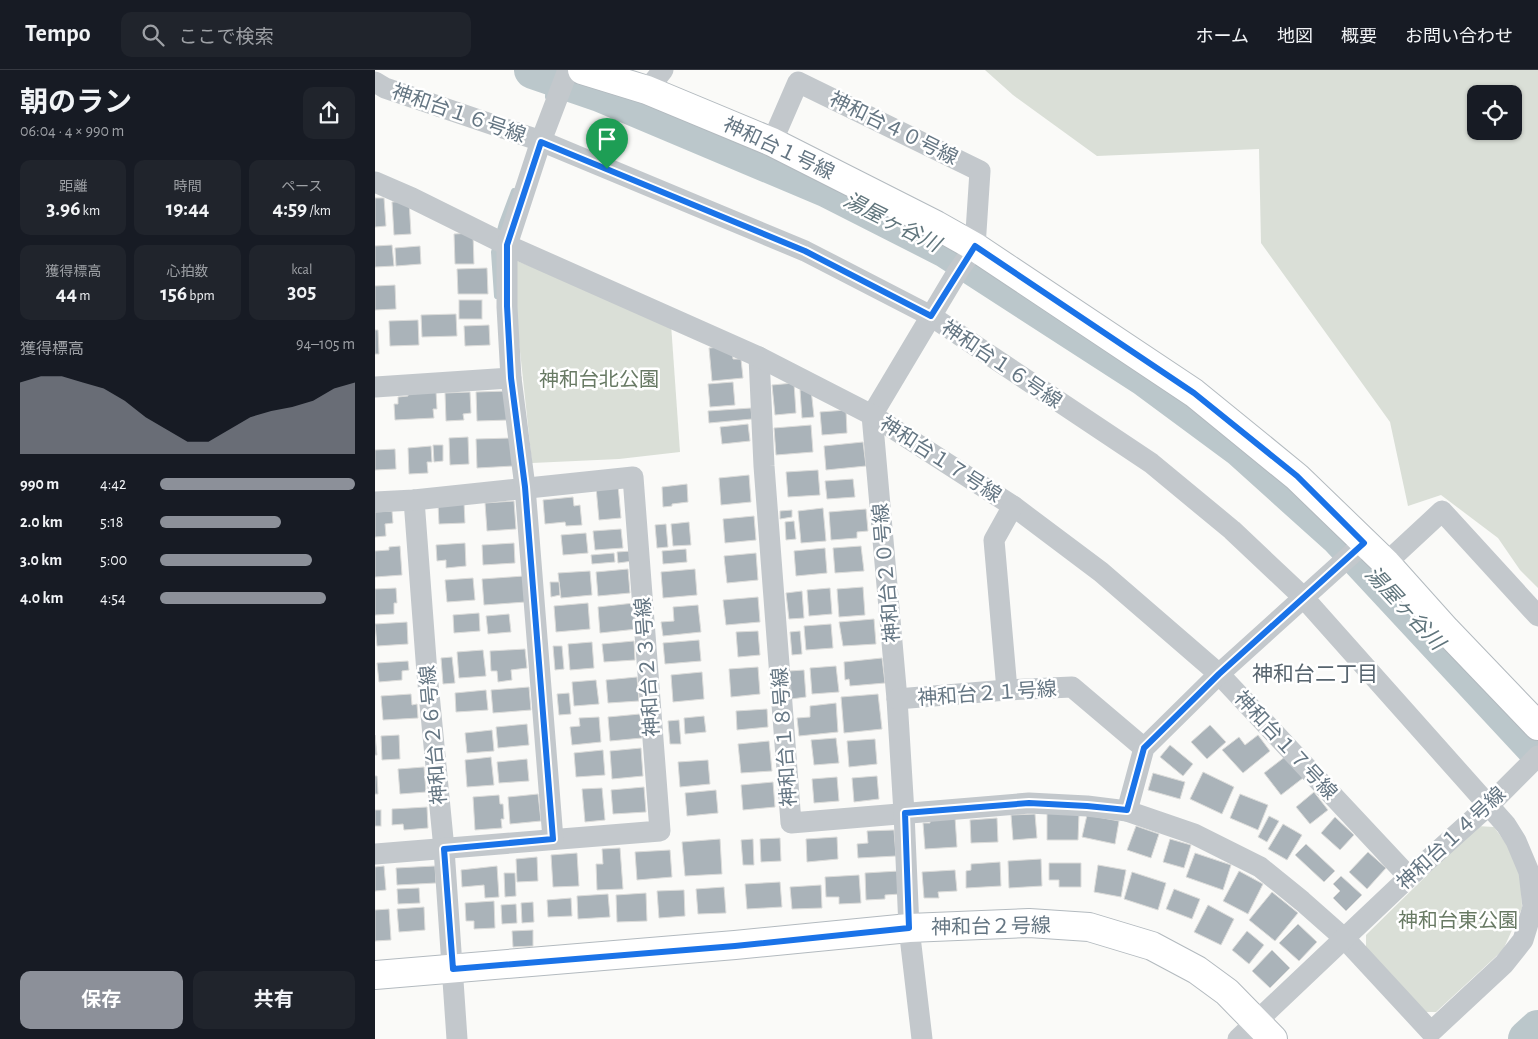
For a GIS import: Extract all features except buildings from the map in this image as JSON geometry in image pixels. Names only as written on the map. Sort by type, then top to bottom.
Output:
[{"type":"street","name":"神和台１号線","points":[[571,75],[655,80],[975,246],[1194,393],[1297,476],[1356,551],[1386,562],[1453,637],[1538,726]]},
{"type":"street","points":[[553,839],[525,487],[511,378],[507,306],[507,245],[541,142],[571,75]]},
{"type":"street","name":"神和台１６号線","points":[[375,82],[385,88],[541,142],[805,251],[931,316],[1151,463],[1232,530],[1303,597],[1489,805],[1506,825],[1516,841],[1529,872],[1533,907],[1523,940],[1504,964],[1431,1032],[1345,939]]},
{"type":"street","name":"神和台４０号線","points":[[772,142],[798,82],[980,171],[975,246]]},
{"type":"street","name":"神和台１７号線","points":[[375,182],[507,245],[759,357],[872,415],[1013,506],[1101,572],[1219,674],[1409,878]]},
{"type":"street","points":[[872,415],[958,271],[975,246]]},
{"type":"street","name":"神和台１８号線","points":[[759,357],[765,476],[791,823],[1029,803],[1127,810],[1194,834],[1259,868],[1345,939]]},
{"type":"street","points":[[375,387],[511,378]]},
{"type":"street","name":"神和台２０号線","points":[[872,415],[897,699],[905,813],[909,928],[922,1039]]},
{"type":"street","name":"神和台２３号線","points":[[375,502],[415,500],[633,476],[660,831],[375,854]]},
{"type":"street","name":"神和台２６号線","points":[[415,500],[427,673],[444,849],[457,1039]]},
{"type":"street","points":[[1007,690],[995,540],[1013,506]]},
{"type":"street","points":[[1386,562],[1441,510],[1538,616]]},
{"type":"street","points":[[1127,810],[1144,748],[1219,674],[1356,551]]},
{"type":"street","name":"神和台２１号線","points":[[897,699],[1072,687],[1144,748]]},
{"type":"street","name":"神和台１４号線","points":[[1256,1033],[1345,939],[1489,805],[1537,757]]},
{"type":"street","name":"神和台２号線","points":[[375,975],[735,946],[909,928],[1029,923],[1089,928],[1152,946],[1197,970],[1227,992],[1256,1033]]},
{"type":"green space","points":[[985,70],[1538,70],[1538,588],[1520,570],[1498,538],[1441,495],[1408,506],[1390,422],[1261,243],[1259,149],[1097,156],[1013,95]]},
{"type":"green space","name":"神和台北公園","points":[[510,258],[671,324],[680,452],[619,459],[532,463]]},
{"type":"green space","name":"神和台東公園","points":[[1477,826],[1494,827],[1510,849],[1521,877],[1522,908],[1503,950],[1436,1012],[1425,1012],[1366,948],[1366,935]]},
{"type":"waterway","name":"湯屋ヶ谷川","points":[[533,70],[600,93],[828,189],[946,249],[1144,377],[1240,448],[1340,538],[1538,751]]},
{"type":"waterway","points":[[548,97],[549,76]]},
{"type":"waterway","points":[[497,296],[494,252],[514,191]]},
{"type":"waterway","name":"湯屋ヶ谷川","points":[[1527,1039],[1538,1029]]},
{"type":"district","name":"神和台二丁目","points":[[1315,674]]},
{"type":"route","points":[[541,142],[607,169],[805,251],[931,316],[975,246],[1194,393],[1297,476],[1364,543],[1219,674],[1144,748],[1127,810],[1029,803],[905,813],[909,928],[735,946],[453,969],[444,849],[553,839],[525,487],[511,378],[507,306],[507,245],[541,142]]}]
